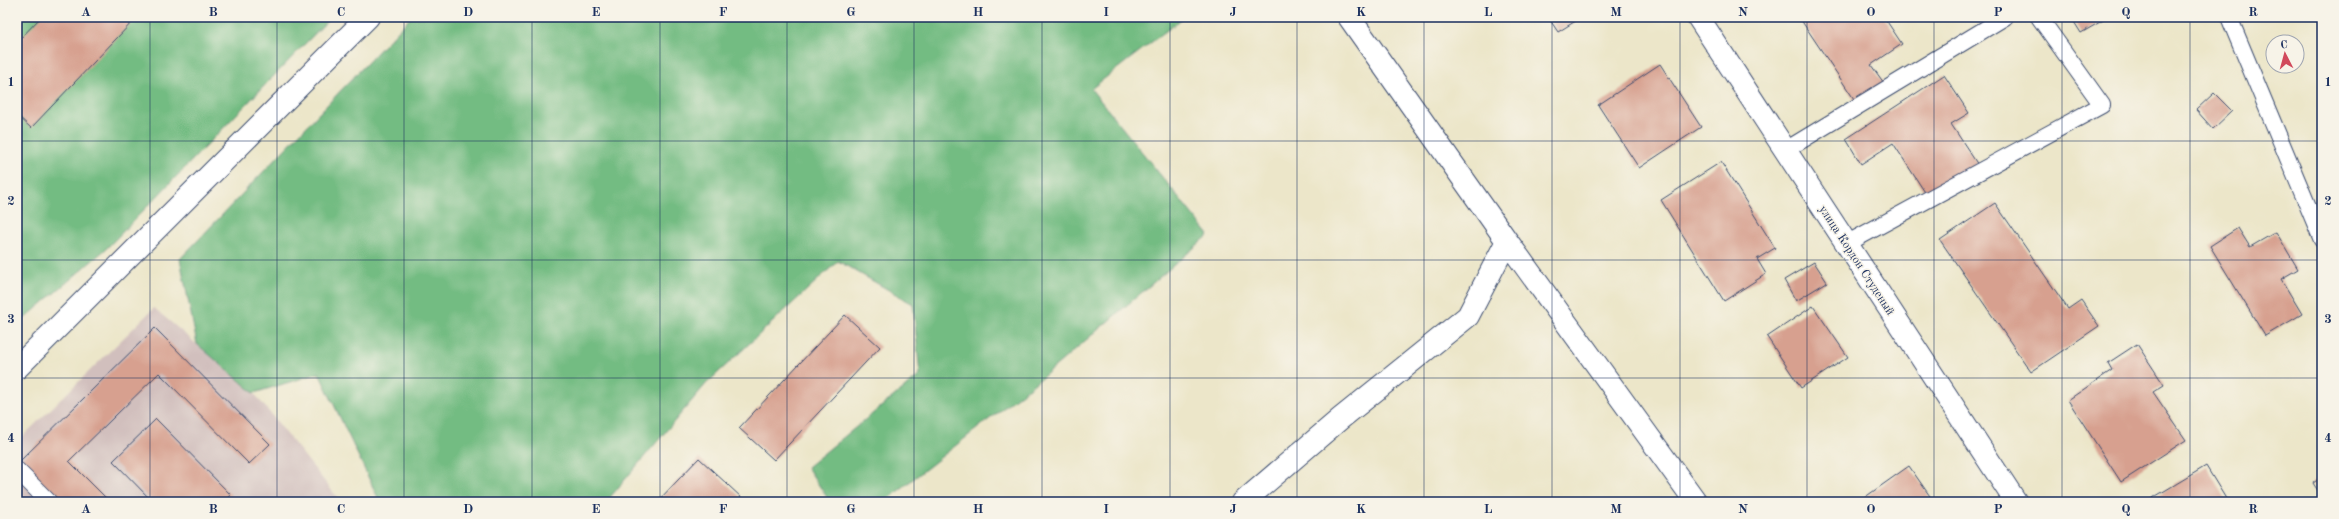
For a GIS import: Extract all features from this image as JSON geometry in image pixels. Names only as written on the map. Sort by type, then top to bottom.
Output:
[{"type":"street","points":[[17,368],[368,17]]},
{"type":"street","points":[[1349,17],[1507,241],[1696,502]]},
{"type":"street","name":"улица Кордон Студеный","points":[[1700,18],[1784,151],[2016,502]]},
{"type":"street","points":[[1243,502],[1340,419],[1468,316],[1507,241]]},
{"type":"lane","points":[[1784,151],[2005,17]]},
{"type":"lane","points":[[1846,244],[2102,105],[2039,17]]},
{"type":"lane","points":[[2229,17],[2322,240]]},
{"type":"lane","points":[[17,470],[48,502]]},
{"type":"shaded area","points":[[154,308],[254,393],[341,502],[17,502],[17,442]]},
{"type":"green space","points":[[17,17],[331,17],[107,248],[17,325]]},
{"type":"green space","points":[[411,17],[1184,17],[1091,89],[1209,235],[1044,376],[884,502],[830,502],[807,467],[920,375],[913,304],[838,261],[706,384],[606,502],[380,502],[319,373],[254,393],[197,344],[180,259]]},
{"type":"building","points":[[41,17],[137,17],[31,128],[17,115],[17,42]]},
{"type":"building","points":[[1548,17],[1582,17],[1558,32]]},
{"type":"building","points":[[1799,17],[1884,17],[1902,44],[1871,65],[1884,83],[1856,102]]},
{"type":"building","points":[[2071,17],[2106,17],[2107,18],[2081,33]]},
{"type":"building","points":[[1660,64],[1701,127],[1639,168],[1598,105]]},
{"type":"building","points":[[1944,75],[1969,113],[1951,124],[1978,165],[1928,197],[1893,143],[1861,164],[1846,139]]},
{"type":"building","points":[[2214,93],[2232,111],[2213,129],[2196,110]]},
{"type":"building","points":[[1721,162],[1775,248],[1757,259],[1766,274],[1724,301],[1661,200]]},
{"type":"building","points":[[1995,203],[2068,309],[2081,300],[2099,326],[2031,372],[1940,240]]},
{"type":"building","points":[[2238,228],[2250,247],[2276,232],[2298,269],[2281,279],[2302,314],[2265,336],[2210,246]]},
{"type":"building","points":[[1814,262],[1827,282],[1796,301],[1784,280]]},
{"type":"building","points":[[1813,306],[1848,357],[1801,388],[1767,337]]},
{"type":"building","points":[[845,315],[880,347],[774,460],[739,428]]},
{"type":"building","points":[[155,328],[270,444],[249,464],[159,373],[69,461],[110,502],[59,502],[19,462]]},
{"type":"building","points":[[2137,344],[2164,385],[2153,392],[2186,440],[2121,482],[2068,400],[2112,370],[2108,363]]},
{"type":"building","points":[[156,419],[231,495],[223,502],[153,502],[113,461]]},
{"type":"building","points":[[699,458],[742,498],[739,502],[657,502]]},
{"type":"building","points":[[1909,466],[1934,502],[1863,502],[1861,500]]},
{"type":"building","points":[[2206,466],[2228,502],[2146,502]]},
{"type":"building","points":[[2322,477],[2322,497],[2313,483]]}]
